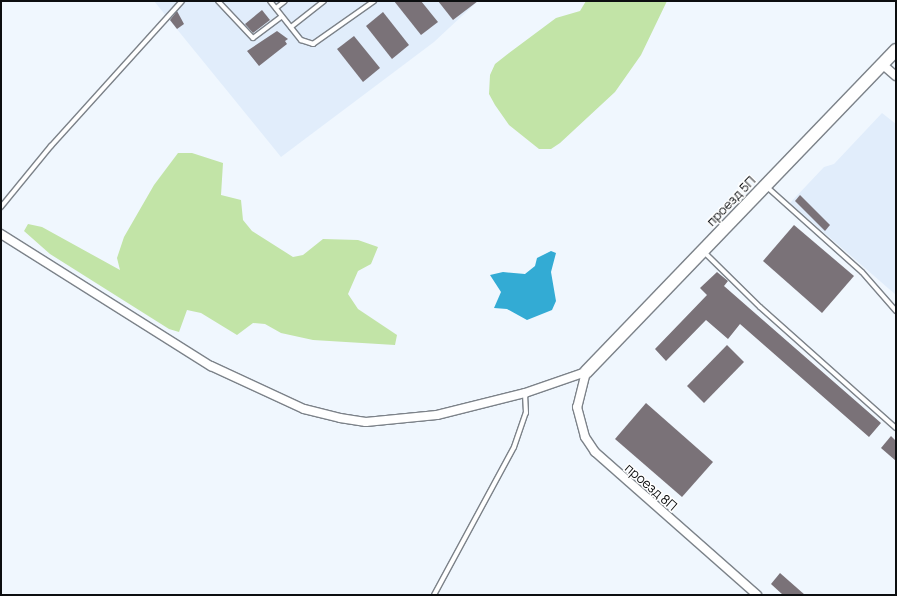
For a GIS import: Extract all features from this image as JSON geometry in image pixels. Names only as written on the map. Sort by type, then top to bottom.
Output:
[{"type":"street","name":"проезд 5П","points":[[586,372],[896,50]]},
{"type":"street","points":[[882,64],[896,76]]},
{"type":"street","points":[[1,234],[211,366],[304,409],[366,422],[437,416],[525,393],[586,372]]},
{"type":"street","name":"проезд 8П","points":[[586,372],[578,406],[585,437],[595,452],[757,595]]},
{"type":"lane","points":[[1,207],[182,1]]},
{"type":"lane","points":[[218,1],[253,38],[282,16]]},
{"type":"lane","points":[[270,1],[302,40],[313,44],[374,1]]},
{"type":"lane","points":[[276,8],[285,1]]},
{"type":"lane","points":[[291,27],[324,1]]},
{"type":"lane","points":[[766,186],[862,272],[896,311]]},
{"type":"lane","points":[[703,251],[760,307],[896,428]]},
{"type":"lane","points":[[434,595],[514,447],[526,413],[525,393]]},
{"type":"shaded area","points":[[154,1],[478,1],[434,42],[281,157]]},
{"type":"shaded area","points":[[882,113],[896,124],[896,295],[790,203],[824,167],[834,164]]},
{"type":"green space","points":[[586,1],[667,1],[641,55],[615,92],[560,143],[551,149],[539,149],[509,125],[495,105],[489,94],[490,75],[495,64],[509,53],[556,18],[580,11]]},
{"type":"green space","points":[[178,153],[192,153],[223,163],[221,195],[241,200],[243,220],[252,231],[293,257],[303,255],[323,239],[358,240],[378,247],[371,264],[358,271],[348,294],[358,309],[397,335],[395,345],[313,340],[281,333],[265,324],[253,323],[237,335],[201,313],[187,310],[179,332],[169,329],[50,254],[24,231],[28,224],[42,227],[120,270],[117,258],[124,237],[154,185]]},
{"type":"water","points":[[551,251],[556,253],[551,272],[556,301],[552,310],[527,320],[507,309],[494,308],[501,292],[490,275],[503,272],[525,274],[535,266],[537,258]]},
{"type":"building","points":[[394,1],[421,1],[438,22],[421,35]]},
{"type":"building","points":[[438,1],[478,1],[453,20]]},
{"type":"building","points":[[262,10],[270,20],[253,33],[245,24]]},
{"type":"building","points":[[177,11],[184,24],[177,29],[170,20]]},
{"type":"building","points":[[383,12],[409,45],[392,59],[366,26]]},
{"type":"building","points":[[277,31],[288,39],[285,41],[287,44],[259,66],[247,51]]},
{"type":"building","points":[[354,36],[380,68],[363,82],[337,49]]},
{"type":"building","points":[[800,195],[830,225],[825,231],[795,201]]},
{"type":"building","points":[[794,225],[854,276],[822,313],[763,261]]},
{"type":"building","points":[[717,272],[728,281],[724,286],[881,423],[869,437],[740,324],[728,339],[706,320],[666,361],[655,349],[707,295],[700,288]]},
{"type":"building","points":[[727,345],[744,362],[704,403],[687,386]]},
{"type":"building","points":[[646,403],[713,462],[682,497],[615,439]]},
{"type":"building","points":[[891,436],[896,441],[896,461],[881,448]]},
{"type":"building","points":[[780,573],[805,595],[783,595],[771,584]]}]
